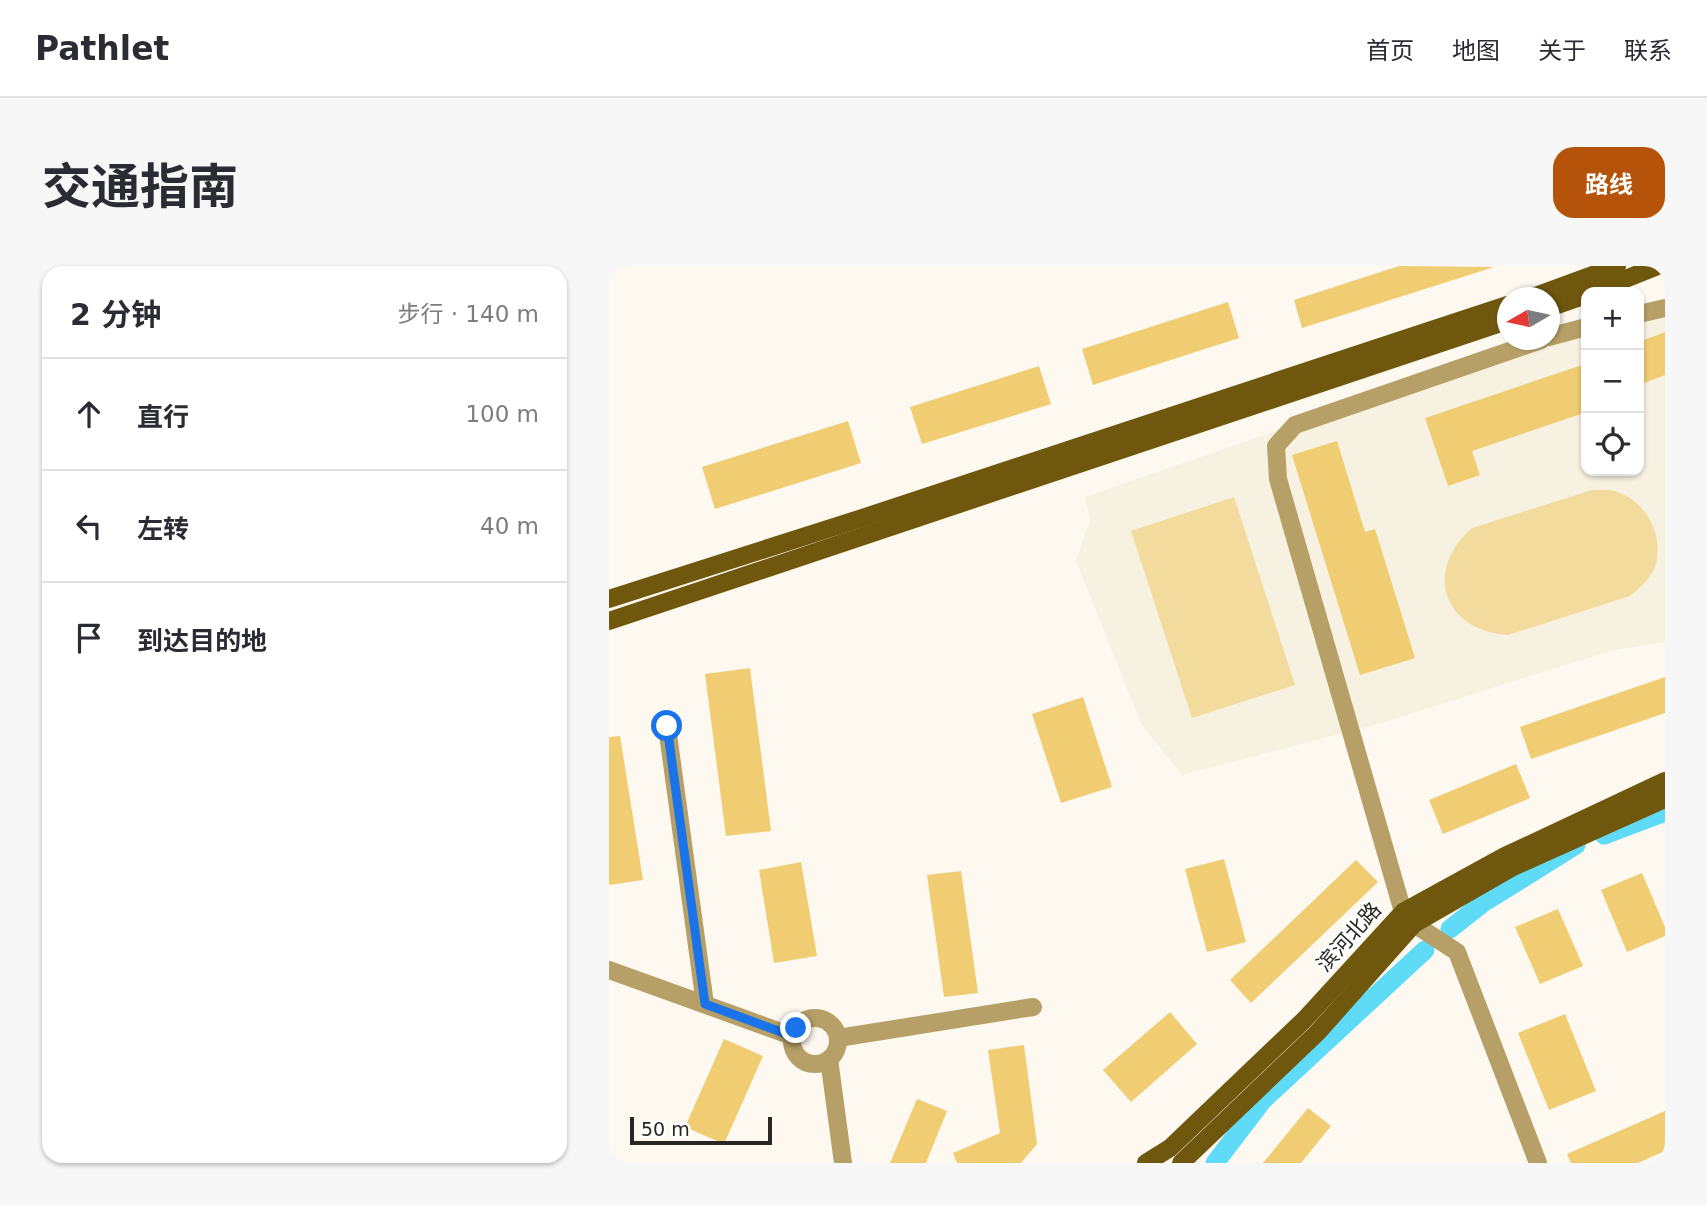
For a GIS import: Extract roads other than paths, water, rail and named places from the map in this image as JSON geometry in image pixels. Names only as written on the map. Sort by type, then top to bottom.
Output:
[{"type":"main road","points":[[1560,287],[1617,266]]},
{"type":"main road","points":[[1606,287],[1658,266]]},
{"type":"main road","points":[[1560,303],[1581,297]]},
{"type":"main road","points":[[609,598],[888,510],[1497,308]]},
{"type":"main road","points":[[609,621],[1497,324]]},
{"type":"main road","name":"滨河北路","points":[[1146,1163],[1170,1148],[1408,918],[1505,856],[1665,781]]},
{"type":"main road","name":"滨河北路","points":[[1181,1163],[1318,1032],[1408,918],[1513,867],[1665,799]]},
{"type":"street","points":[[1644,313],[1665,308]]},
{"type":"street","points":[[1560,334],[1581,328]]},
{"type":"street","points":[[1512,350],[1295,425],[1276,446],[1278,479],[1408,918],[1457,952],[1538,1163]]},
{"type":"street","points":[[667,726],[705,1004]]},
{"type":"street","points":[[609,970],[792,1036]]},
{"type":"street","points":[[838,1038],[1033,1007]]},
{"type":"street","points":[[816,1018],[830,1024],[838,1038],[834,1054],[829,1059],[814,1064],[806,1062],[794,1051],[792,1036],[801,1022],[816,1018]]},
{"type":"street","points":[[829,1059],[843,1163]]},
{"type":"waterway","points":[[1604,835],[1665,812]]},
{"type":"waterway","points":[[1450,929],[1483,903],[1576,845]]},
{"type":"waterway","points":[[1215,1163],[1263,1100],[1425,950]]}]
